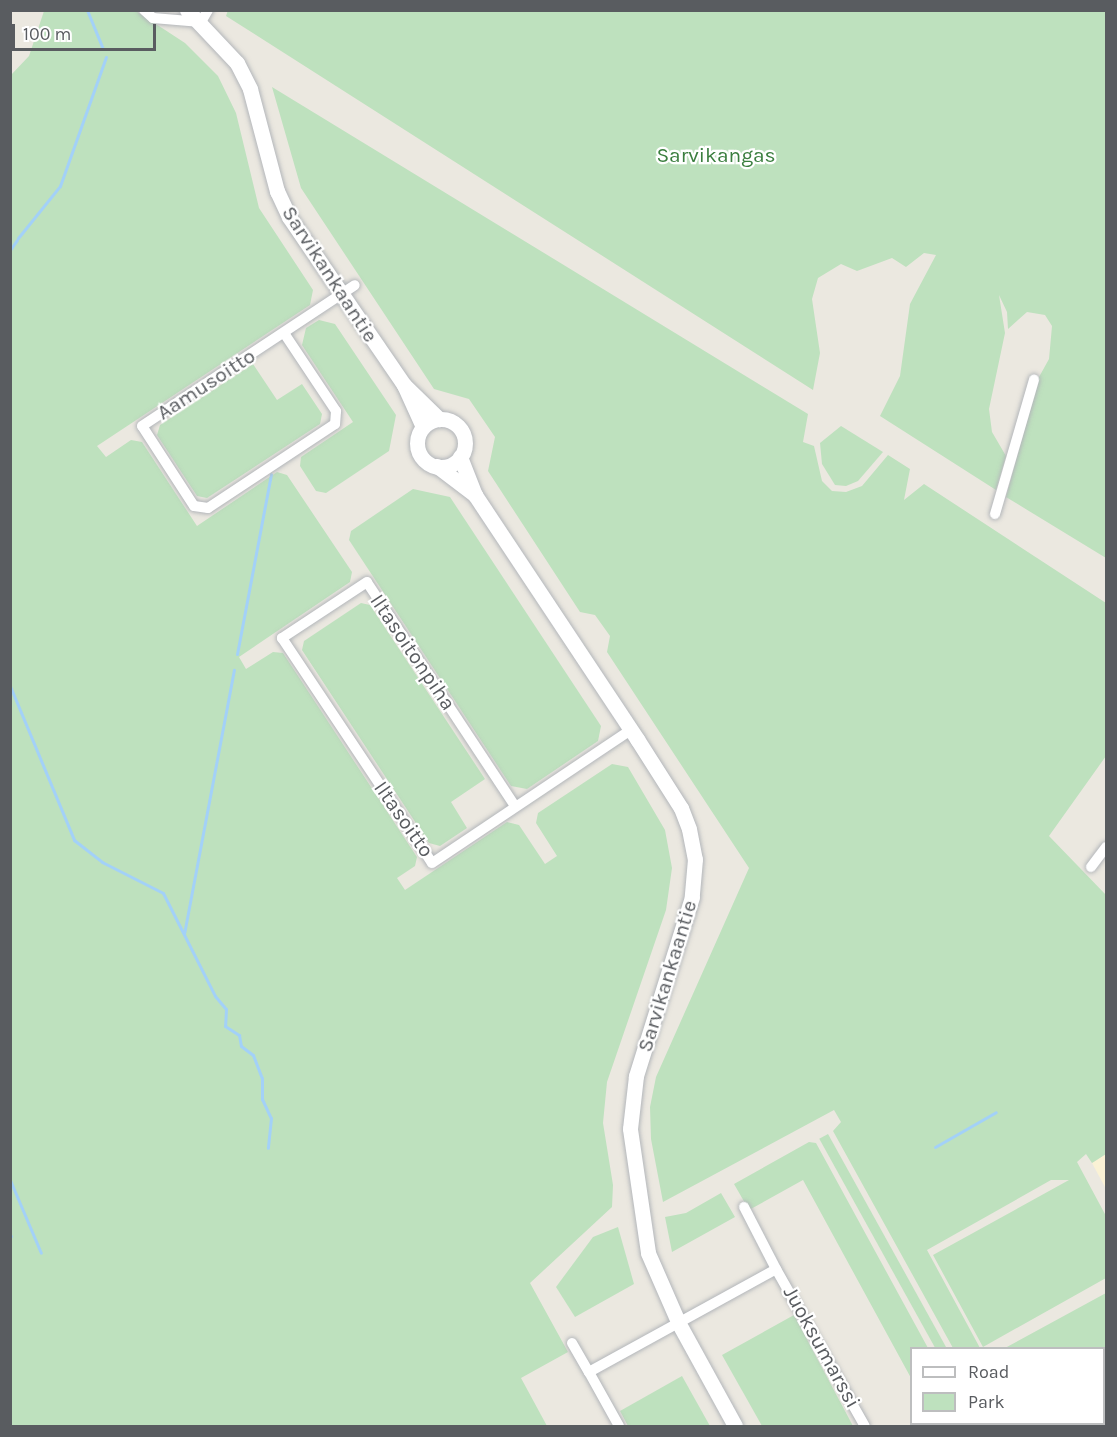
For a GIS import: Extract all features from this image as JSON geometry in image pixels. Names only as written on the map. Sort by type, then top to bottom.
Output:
[{"type":"street","points":[[144,10],[153,18],[205,16]]},
{"type":"street","name":"Sarvikankaantie","points":[[187,10],[205,16],[237,63],[250,89],[277,191],[290,217],[404,385],[423,427],[418,434],[418,451],[475,495]]},
{"type":"street","name":"Aamusoitto","points":[[284,333],[336,411],[335,424],[201,509],[194,506],[142,426],[355,285]]},
{"type":"street","points":[[994,514],[1034,380]]},
{"type":"street","name":"Sarvikankaantie","points":[[404,385],[439,419],[448,420],[462,431],[464,440],[460,457],[475,495],[681,808],[694,859],[691,904],[636,1076],[630,1129],[648,1253],[679,1324],[735,1426]]},
{"type":"street","points":[[423,427],[439,419]]},
{"type":"street","points":[[437,466],[450,465],[460,457]]},
{"type":"street","name":"Iltasoitonpiha","points":[[282,638],[367,582],[515,806]]},
{"type":"street","name":"Iltasoitto","points":[[282,638],[432,863],[631,730]]},
{"type":"street","points":[[1091,867],[1107,847]]},
{"type":"street","name":"Juoksumarssi","points":[[744,1207],[776,1269],[865,1426]]},
{"type":"street","name":"Juoksumarssi","points":[[589,1372],[776,1269]]},
{"type":"street","points":[[572,1344],[619,1426]]},
{"type":"shaded area","points":[[1106,1154],[1106,1189],[1092,1163]]},
{"type":"green space","name":"Sarvikangas","points":[[228,10],[1106,11],[1106,558],[1006,497],[1039,377],[1049,359],[1052,326],[1045,315],[1027,312],[1008,329],[1007,312],[999,295],[1005,333],[989,409],[992,432],[1006,456],[996,490],[880,416],[900,376],[910,304],[936,255],[924,253],[906,267],[892,258],[857,271],[841,264],[818,278],[812,299],[820,353],[813,390],[226,16]]},
{"type":"green space","points":[[44,11],[136,11],[185,43],[218,76],[236,113],[259,208],[313,290],[310,305],[97,446],[106,457],[131,440],[142,442],[197,526],[277,472],[287,475],[352,572],[350,582],[239,657],[246,669],[273,652],[283,653],[417,857],[415,866],[397,878],[405,890],[507,822],[519,825],[545,864],[557,856],[536,823],[538,813],[612,764],[628,767],[665,830],[672,868],[666,910],[607,1082],[603,1123],[613,1185],[612,1207],[530,1283],[568,1352],[521,1378],[547,1426],[11,1426],[11,75],[29,56]]},
{"type":"green space","points":[[272,87],[808,414],[803,442],[814,446],[822,481],[832,491],[846,492],[862,486],[888,455],[910,469],[904,500],[924,484],[1106,603],[1106,756],[1049,836],[1106,895],[1106,1154],[1092,1163],[1086,1154],[1077,1162],[1106,1216],[1106,1278],[983,1347],[933,1255],[1069,1180],[1051,1180],[927,1250],[979,1347],[952,1347],[833,1131],[841,1122],[834,1110],[663,1202],[651,1139],[650,1107],[656,1077],[749,868],[607,652],[610,636],[595,615],[580,612],[488,471],[495,437],[469,399],[434,389],[301,188]]},
{"type":"green space","points":[[319,320],[335,324],[396,415],[389,451],[326,493],[316,491],[300,466],[301,457],[353,422],[302,345],[306,328]]},
{"type":"green space","points":[[253,364],[277,400],[302,384],[322,414],[320,424],[207,498],[197,496],[157,435],[160,425]]},
{"type":"green space","points":[[841,426],[883,452],[858,481],[846,486],[835,485],[822,464],[820,443]]},
{"type":"green space","points":[[413,489],[450,497],[601,726],[598,741],[527,789],[511,786],[349,540],[351,531]]},
{"type":"green space","points":[[361,603],[370,605],[485,779],[451,802],[467,828],[440,846],[429,843],[302,650],[304,641]]},
{"type":"green space","points":[[828,1134],[946,1347],[935,1347],[819,1139]]},
{"type":"green space","points":[[809,1142],[816,1143],[927,1347],[910,1347],[910,1376],[803,1180],[749,1210],[734,1184]]},
{"type":"green space","points":[[721,1193],[735,1217],[672,1252],[665,1217],[686,1213]]},
{"type":"green space","points":[[618,1227],[634,1284],[575,1317],[556,1287],[593,1237]]},
{"type":"green space","points":[[1106,1293],[1106,1426],[1026,1425],[1105,1425],[1105,1347],[1007,1347]]},
{"type":"green space","points":[[794,1315],[853,1426],[762,1426],[722,1355]]},
{"type":"green space","points":[[682,1376],[710,1426],[628,1426],[620,1411]]},
{"type":"waterway","points":[[87,10],[103,49]]},
{"type":"waterway","points":[[18,238],[60,186],[106,57]]},
{"type":"waterway","points":[[10,250],[17,240]]},
{"type":"waterway","points":[[237,654],[271,474]]},
{"type":"waterway","points":[[184,934],[234,670]]},
{"type":"waterway","points":[[10,686],[74,840],[102,862],[163,893],[215,996],[226,1009],[225,1026],[239,1035],[241,1046],[253,1055],[262,1078],[262,1099],[271,1118],[268,1148]]},
{"type":"waterway","points":[[935,1147],[996,1112]]},
{"type":"waterway","points":[[10,1180],[41,1253]]}]
